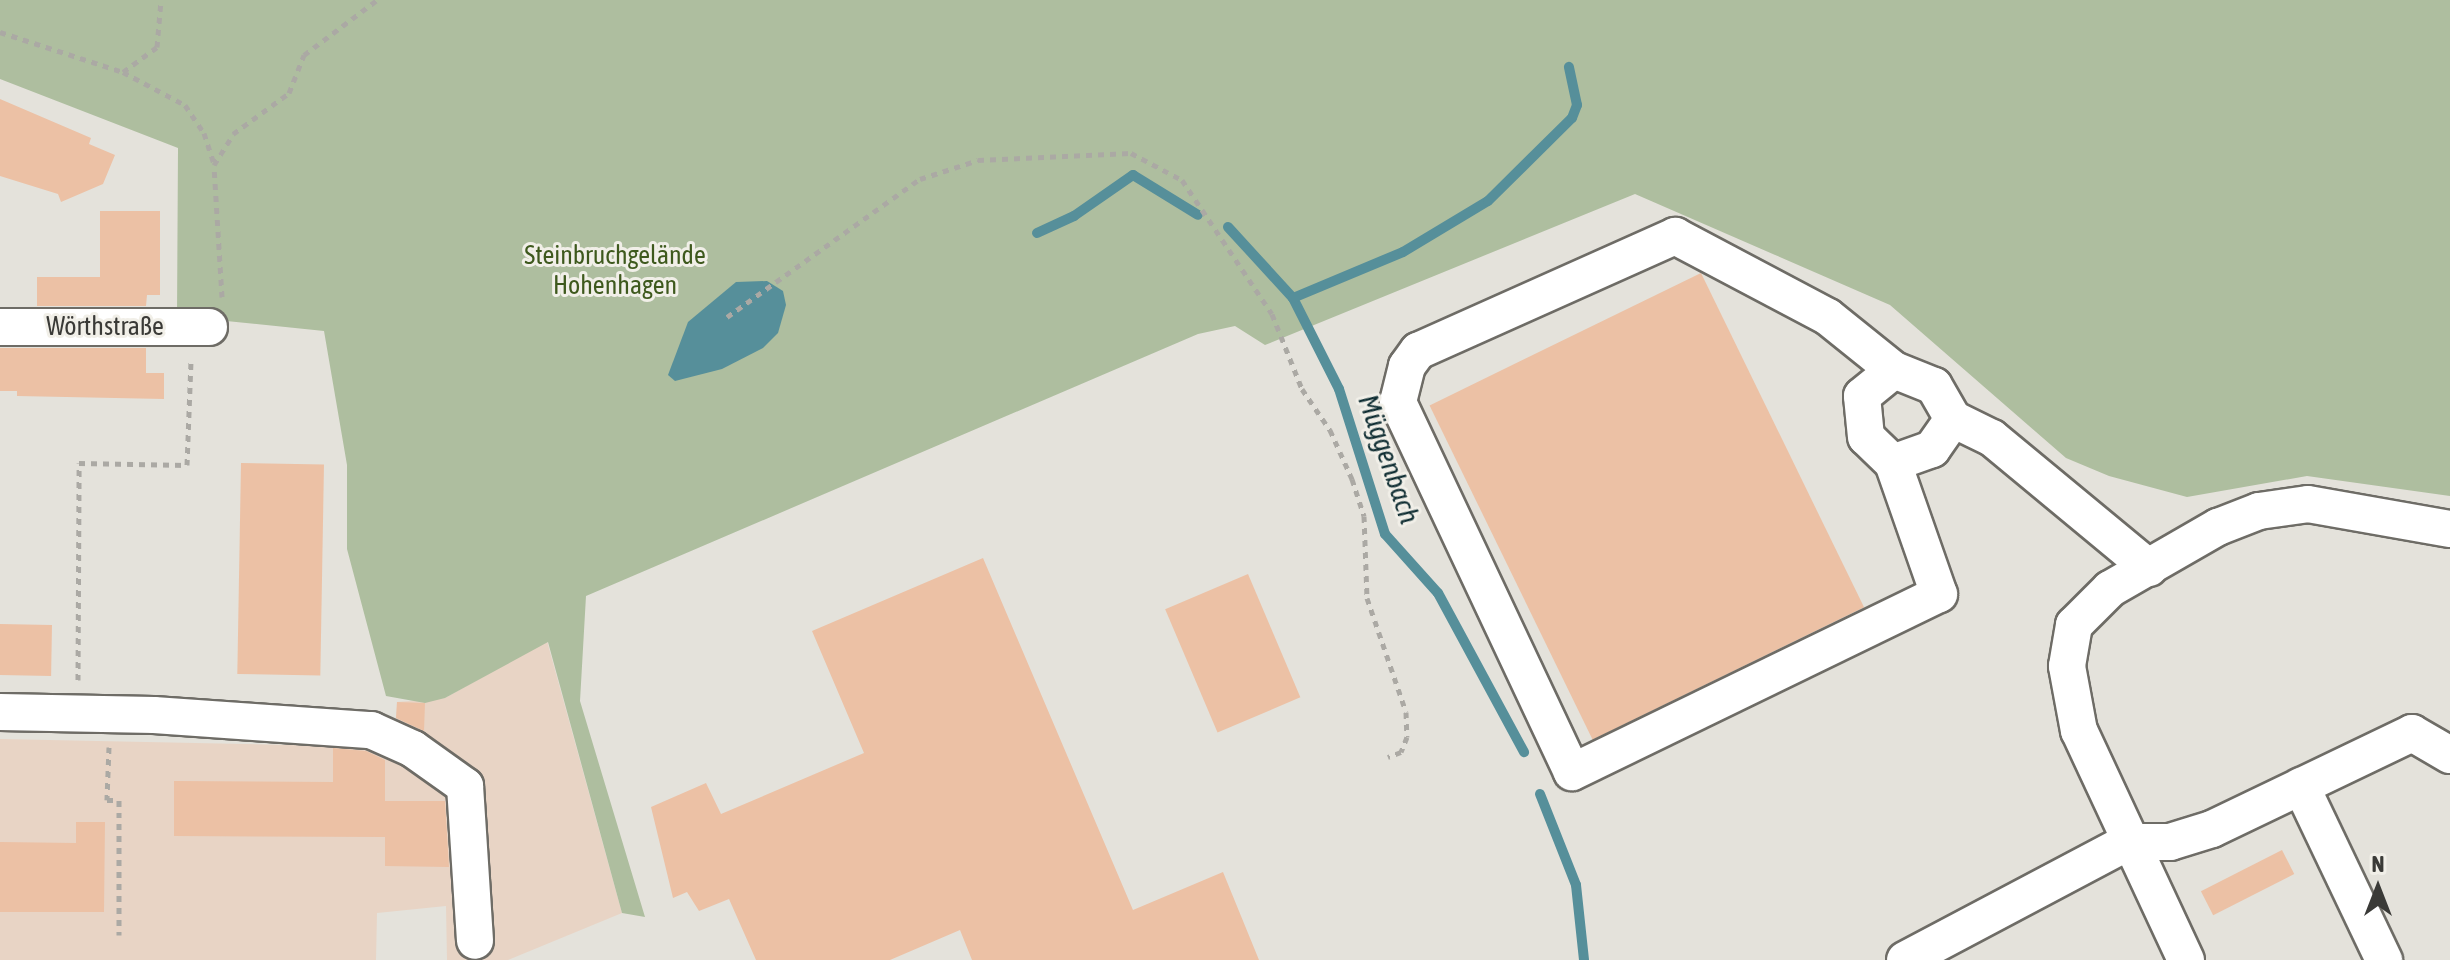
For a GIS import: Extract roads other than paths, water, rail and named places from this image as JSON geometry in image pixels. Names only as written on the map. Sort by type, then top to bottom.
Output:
[{"type":"street","points":[[1894,370],[1862,396],[1866,437],[1893,463],[1939,594],[1572,772],[1398,402],[1407,366],[1418,351],[1675,236],[1828,317],[1894,370],[1934,386],[1953,419],[1992,438],[2149,568]]},
{"type":"street","name":"Wörthstraße","points":[[0,327],[200,327]]},
{"type":"street","points":[[1893,463],[1932,449],[1953,419]]},
{"type":"street","points":[[2186,960],[2128,842],[2079,731],[2067,666],[2074,625],[2110,589],[2218,527],[2259,511],[2308,504],[2450,529]]},
{"type":"street","points":[[0,712],[154,715],[371,730],[446,771],[465,786],[475,941]]},
{"type":"street","points":[[1905,960],[2128,842],[2170,842],[2212,829],[2412,733],[2450,755]]},
{"type":"street","points":[[2301,786],[2384,960]]},
{"type":"water","points":[[767,281],[783,291],[786,305],[778,333],[763,348],[722,369],[675,381],[668,375],[688,322],[736,282]]},
{"type":"waterway","points":[[1293,298],[1403,252],[1488,201],[1572,118],[1577,105],[1569,67]]},
{"type":"waterway","name":"Müggenbach","points":[[1037,233],[1074,216],[1133,175],[1198,215]]},
{"type":"waterway","name":"Müggenbach","points":[[1228,227],[1293,298],[1339,389],[1385,534],[1438,593],[1524,752]]},
{"type":"waterway","name":"Müggenbach","points":[[1540,794],[1576,885],[1584,960]]},
{"type":"park label","name":"Steinbruchgelände Hohenhagen","points":[[615,271]]}]
